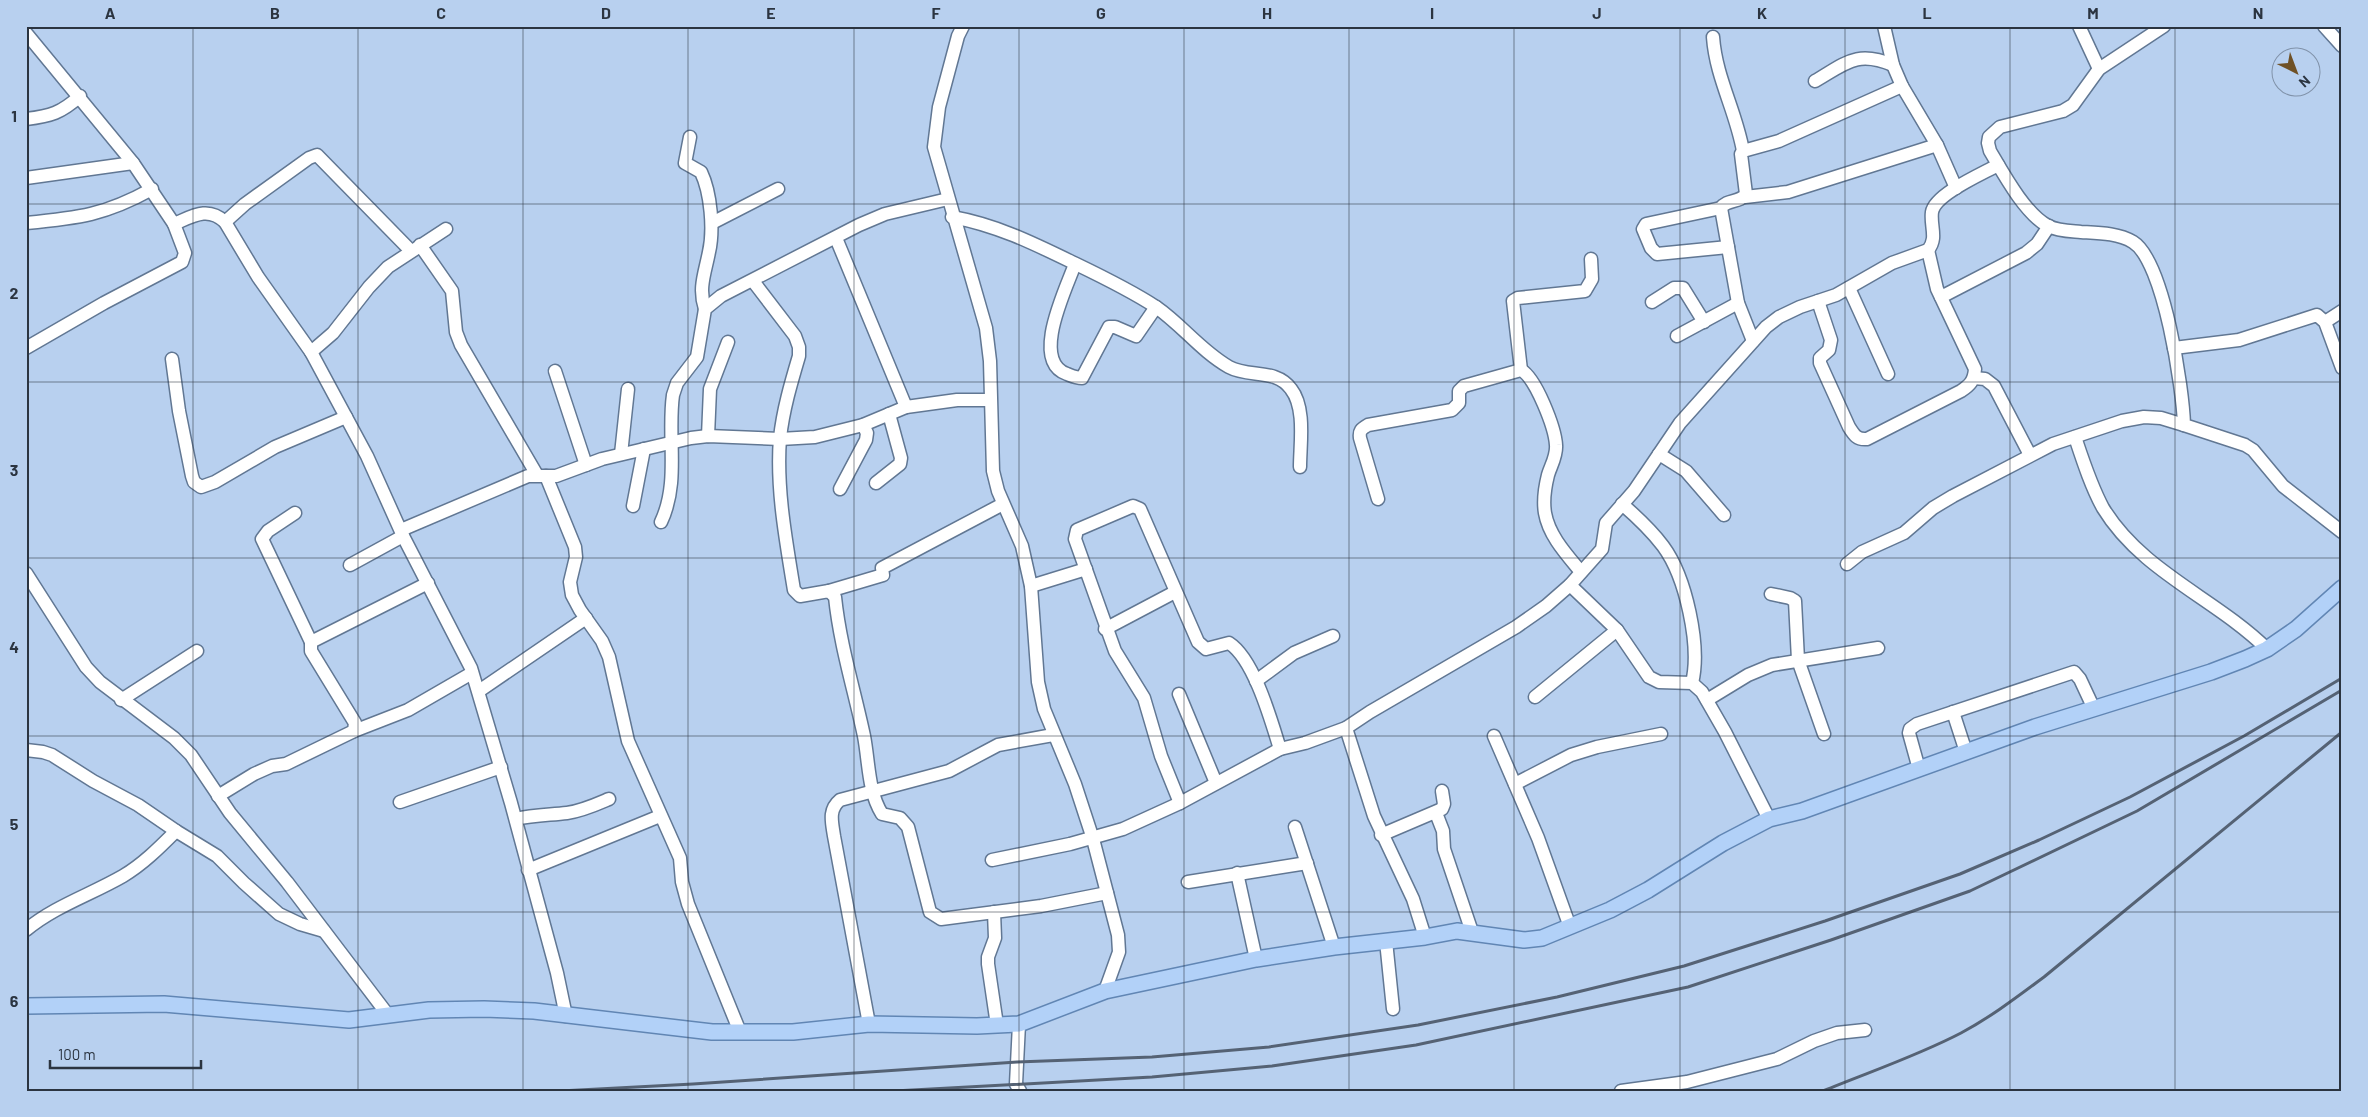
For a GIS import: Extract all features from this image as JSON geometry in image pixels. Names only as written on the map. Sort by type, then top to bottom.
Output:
[{"type":"main road","points":[[26,1006],[164,1004],[349,1020],[428,1010],[484,1009],[534,1012],[712,1032],[793,1032],[869,1024],[977,1026],[1019,1024],[1105,992],[1256,959],[1334,947],[1425,937],[1457,931],[1524,940],[1542,938],[1648,890],[1723,843],[1769,819],[1802,811],[1966,752],[2211,672],[2267,649],[2296,629],[2342,588]]},
{"type":"street","points":[[963,26],[953,54],[934,130],[934,147],[952,217],[986,328],[990,361],[993,470],[1003,504],[1013,521],[1022,546],[1031,586],[1038,682],[1044,709],[1074,784],[1093,839],[1118,935],[1119,952],[1105,992]]},
{"type":"street","points":[[1884,26],[1893,65],[1902,86],[1937,145],[1956,188]]},
{"type":"street","points":[[2079,26],[2100,69]]},
{"type":"street","points":[[2164,26],[2100,69],[2073,105],[2063,111],[2000,127],[1994,131],[1988,144],[1998,165],[2029,210],[2048,226],[2062,230],[2123,237],[2134,243],[2144,252],[2150,266],[2174,348],[2182,388],[2184,425]]},
{"type":"street","points":[[2324,26],[2342,46]]},
{"type":"street","points":[[26,33],[133,162],[174,224],[185,253],[182,262],[104,303],[26,348]]},
{"type":"street","points":[[1713,37],[1715,60],[1739,128],[1743,151],[1745,197]]},
{"type":"street","points":[[1815,81],[1858,58],[1870,58],[1893,65]]},
{"type":"street","points":[[1743,151],[1779,142],[1902,86]]},
{"type":"street","points":[[26,118],[50,116],[61,112],[80,96]]},
{"type":"street","points":[[661,522],[667,509],[670,487],[673,395],[677,383],[697,356],[705,309],[701,286],[709,253],[712,223],[703,176],[698,169],[685,163],[690,137]]},
{"type":"street","points":[[1728,246],[1657,254],[1651,248],[1643,229],[1646,224],[1721,208],[1726,203],[1745,197],[1788,192],[1937,145]]},
{"type":"street","points":[[226,222],[245,204],[309,158],[317,156],[415,248],[452,291],[456,332],[461,345],[542,475],[575,547],[576,557],[570,582],[572,595],[602,641],[609,657],[628,741],[680,858],[682,882],[688,904],[740,1032]]},
{"type":"street","points":[[26,178],[133,162]]},
{"type":"street","points":[[992,860],[1093,839],[1123,829],[1180,803],[1280,749],[1312,741],[1346,728],[1516,627],[1546,606],[1570,585],[1602,549],[1606,523],[1659,454],[1680,423],[1766,327],[1779,317],[1849,288],[1892,263],[1928,250],[1934,240],[1932,213],[1935,204],[1956,188],[1998,165]]},
{"type":"street","points":[[26,224],[84,217],[122,205],[152,189]]},
{"type":"street","points":[[712,223],[778,189]]},
{"type":"street","points":[[705,309],[721,296],[885,214],[948,199]]},
{"type":"street","points":[[1721,208],[1738,303],[1753,341]]},
{"type":"street","points":[[174,224],[206,212],[219,216],[226,222],[258,277],[311,352],[346,417],[472,673],[479,691],[557,973],[566,1016]]},
{"type":"street","points":[[952,217],[996,227],[1104,277],[1173,319],[1212,356],[1231,368],[1272,375],[1282,380],[1291,388],[1299,411],[1300,467]]},
{"type":"street","points":[[1940,297],[2026,253],[2037,244],[2048,226]]},
{"type":"street","points":[[311,352],[333,333],[368,287],[388,268],[415,248],[446,229]]},
{"type":"street","points":[[836,238],[906,407]]},
{"type":"street","points":[[1818,301],[1831,340],[1829,350],[1820,358],[1820,363],[1849,427],[1855,436],[1867,439],[1960,391],[1970,385],[1974,378],[1974,370],[1940,297],[1928,250]]},
{"type":"street","points":[[1581,572],[1562,549],[1553,533],[1546,514],[1545,491],[1556,446],[1554,432],[1542,400],[1530,378],[1521,370],[1513,301],[1518,298],[1585,291],[1592,278],[1591,259]]},
{"type":"street","points":[[1076,264],[1058,308],[1050,342],[1051,360],[1062,372],[1082,378],[1109,327],[1115,327],[1136,336],[1156,307]]},
{"type":"street","points":[[753,281],[794,336],[799,347],[799,356],[784,412],[780,439],[785,535],[794,590],[800,596],[883,576],[882,568],[1003,504]]},
{"type":"street","points":[[1652,302],[1674,288],[1683,288],[1704,322]]},
{"type":"street","points":[[1849,288],[1888,374]]},
{"type":"street","points":[[1677,336],[1738,303]]},
{"type":"street","points":[[2325,322],[2342,311]]},
{"type":"street","points":[[2174,348],[2239,340],[2317,315],[2325,322],[2342,368]]},
{"type":"street","points":[[708,436],[710,389],[728,342]]},
{"type":"street","points":[[172,359],[192,476],[194,482],[201,487],[215,482],[275,447],[346,417]]},
{"type":"street","points":[[1378,499],[1360,438],[1359,432],[1362,428],[1368,425],[1452,410],[1459,403],[1459,391],[1464,386],[1521,370]]},
{"type":"street","points":[[555,371],[586,465]]},
{"type":"street","points":[[1974,378],[1985,379],[1994,386],[2030,456]]},
{"type":"street","points":[[621,454],[628,389]]},
{"type":"street","points":[[350,565],[402,533],[516,480],[542,475],[556,476],[621,454],[708,436],[780,439],[815,437],[863,425],[906,407],[957,400],[990,400]]},
{"type":"street","points":[[876,483],[900,464],[901,458],[889,414]]},
{"type":"street","points":[[1847,564],[1862,552],[1904,533],[1933,508],[1952,496],[2030,456],[2075,437],[2122,421],[2144,417],[2161,418],[2245,445],[2253,450],[2283,486],[2342,532]]},
{"type":"street","points":[[840,489],[866,440],[867,433],[863,425]]},
{"type":"street","points":[[2075,437],[2103,507],[2124,534],[2164,572],[2235,621],[2267,649]]},
{"type":"street","points":[[633,506],[644,449]]},
{"type":"street","points":[[1659,454],[1686,471],[1724,515]]},
{"type":"street","points":[[1622,504],[1646,526],[1664,547],[1674,565],[1682,588],[1694,643],[1696,663],[1692,683]]},
{"type":"street","points":[[1180,803],[1161,756],[1144,698],[1115,651],[1105,629],[1075,538],[1078,530],[1132,506],[1142,512],[1175,592],[1202,647],[1206,649],[1228,643],[1239,652],[1256,681],[1280,749]]},
{"type":"street","points":[[295,513],[268,531],[262,539],[311,642],[311,651],[355,723],[354,731]]},
{"type":"street","points":[[1031,586],[1086,569]]},
{"type":"street","points":[[26,574],[86,667],[121,700],[174,738],[206,774],[218,796],[388,1015]]},
{"type":"street","points":[[311,642],[428,583]]},
{"type":"street","points":[[1570,585],[1617,630],[1649,677],[1653,680],[1692,683],[1698,687],[1726,732],[1769,819]]},
{"type":"street","points":[[829,590],[835,597],[844,660],[864,736],[873,792],[882,814],[900,818],[908,828],[927,905],[934,917],[941,919],[994,912],[1107,892]]},
{"type":"street","points":[[1105,629],[1175,592]]},
{"type":"street","points":[[1771,594],[1790,598],[1795,602],[1798,660],[1824,734]]},
{"type":"street","points":[[479,691],[586,618]]},
{"type":"street","points":[[1535,697],[1617,630]]},
{"type":"street","points":[[1256,681],[1294,653],[1333,636]]},
{"type":"street","points":[[1707,700],[1748,675],[1772,665],[1878,648]]},
{"type":"street","points":[[121,700],[197,651]]},
{"type":"street","points":[[1920,769],[1909,733],[1910,729],[1917,724],[2074,672],[2080,679],[2094,709]]},
{"type":"street","points":[[218,796],[254,774],[272,766],[286,764],[354,731],[408,710],[472,673]]},
{"type":"street","points":[[1179,694],[1216,783]]},
{"type":"street","points":[[1953,712],[1966,752]]},
{"type":"street","points":[[1346,728],[1381,834],[1413,899],[1425,937]]},
{"type":"street","points":[[1515,784],[1571,755],[1596,747],[1661,734]]},
{"type":"street","points":[[869,1024],[831,814],[833,806],[840,800],[949,771],[998,745],[1053,735]]},
{"type":"street","points":[[1494,736],[1538,838],[1570,926]]},
{"type":"street","points":[[26,750],[43,752],[52,756],[138,805],[217,856],[279,914],[300,924],[324,931]]},
{"type":"street","points":[[400,802],[501,767]]},
{"type":"street","points":[[1381,834],[1436,813],[1444,804],[1442,791]]},
{"type":"street","points":[[516,820],[537,814],[575,811],[609,800]]},
{"type":"street","points":[[1436,813],[1443,831],[1444,849],[1472,932]]},
{"type":"street","points":[[528,870],[660,816]]},
{"type":"street","points":[[1295,828],[1334,947]]},
{"type":"street","points":[[26,930],[70,901],[104,886],[136,867],[176,831]]},
{"type":"street","points":[[1188,882],[1307,863]]},
{"type":"street","points":[[1237,873],[1256,959]]},
{"type":"street","points":[[994,912],[996,938],[988,958],[988,964],[997,1025]]},
{"type":"street","points":[[1386,941],[1393,1010]]},
{"type":"street","points":[[1019,1024],[1016,1084],[1020,1091]]},
{"type":"street","points":[[1622,1091],[1686,1082],[1776,1059],[1814,1041],[1837,1033],[1865,1030]]},
{"type":"railway","points":[[560,1091],[1017,1062],[1152,1057],[1269,1047],[1418,1025],[1557,997],[1684,966],[1825,921],[1960,874],[2039,840],[2130,797],[2244,736],[2342,678]]},
{"type":"railway","points":[[894,1091],[1152,1077],[1272,1066],[1416,1045],[1688,987],[1831,940],[1970,891],[2137,811],[2342,690]]},
{"type":"railway","points":[[1823,1091],[1944,1041],[1972,1027],[2004,1006],[2044,977],[2342,732]]}]
